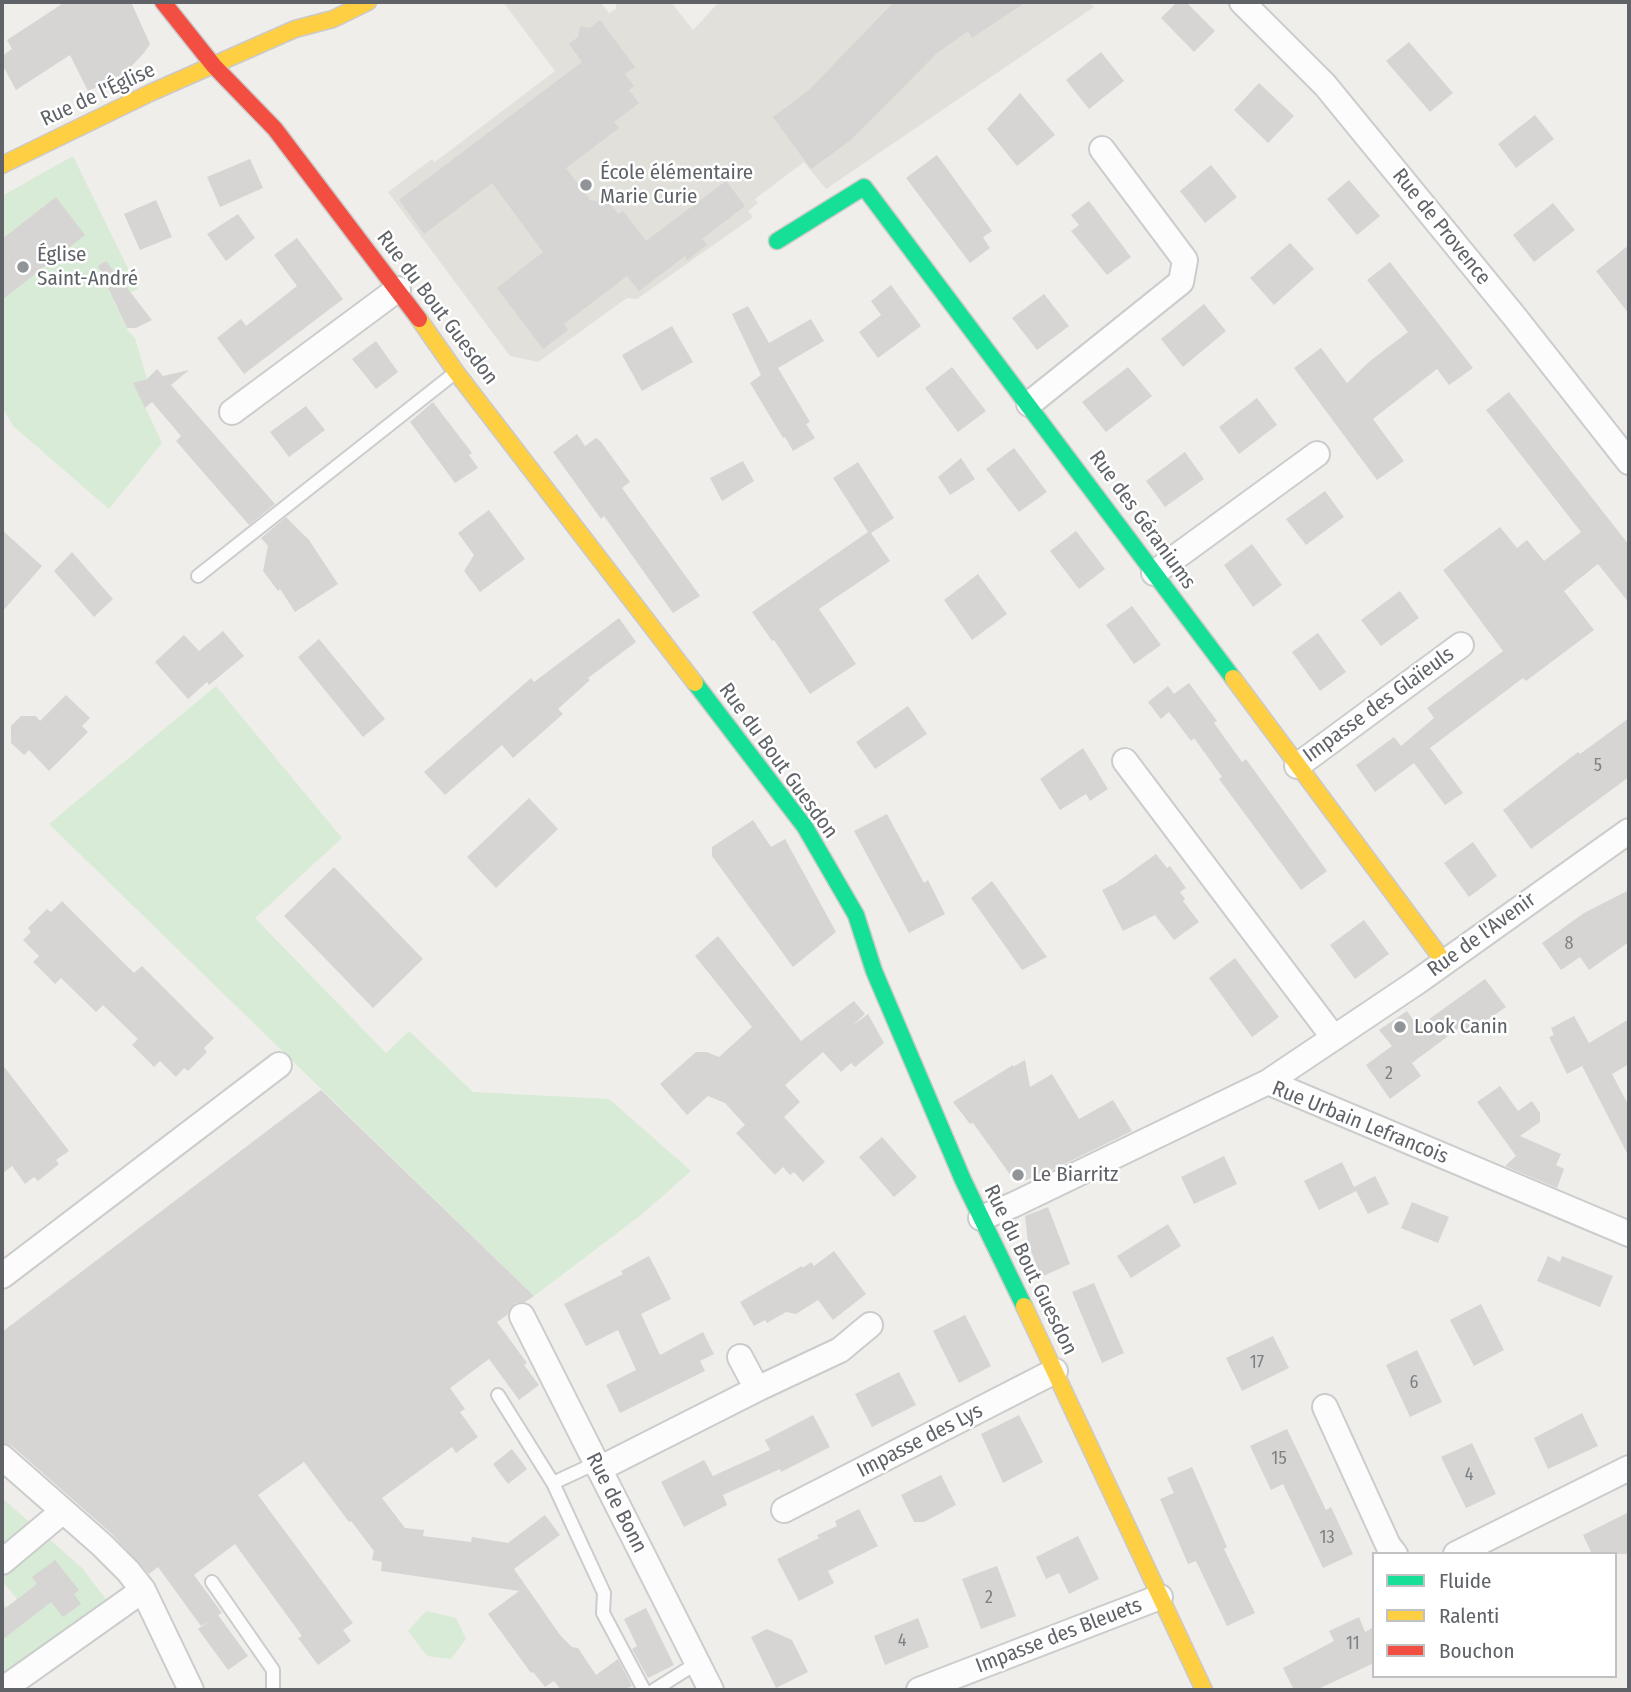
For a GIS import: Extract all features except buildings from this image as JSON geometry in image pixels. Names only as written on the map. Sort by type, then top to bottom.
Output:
[{"type":"street","name":"Rue du Bout Guesdon","points":[[163,2],[214,66],[275,129],[398,289],[456,372],[805,827],[856,915],[874,971],[981,1218],[1204,1690]]},
{"type":"street","name":"Rue de l'Église","points":[[2,165],[150,93],[295,29],[333,19],[368,2]]},
{"type":"street","name":"Rue de Provence","points":[[1242,2],[1325,85],[1514,316],[1629,462]]},
{"type":"street","points":[[1029,404],[1181,282],[1185,260],[1102,149]]},
{"type":"street","name":"Rue des Géraniums","points":[[777,241],[864,187],[1445,962]]},
{"type":"street","points":[[232,412],[398,289]]},
{"type":"street","points":[[1154,573],[1317,454]]},
{"type":"street","name":"Impasse des Glaïeuls","points":[[1297,766],[1461,645]]},
{"type":"street","points":[[1125,761],[1334,1038]]},
{"type":"street","name":"Rue de l'Avenir","points":[[1268,1082],[1445,962],[1629,831]]},
{"type":"street","points":[[2,1276],[279,1065]]},
{"type":"street","name":"Rue Urbain Lefrancois","points":[[981,1218],[1268,1082],[1629,1234]]},
{"type":"street","name":"Rue de Bonn","points":[[522,1316],[711,1690]]},
{"type":"street","points":[[598,1466],[839,1350],[870,1325]]},
{"type":"street","points":[[740,1357],[757,1388]]},
{"type":"street","name":"Impasse des Lys","points":[[784,1510],[1055,1371]]},
{"type":"street","points":[[1325,1407],[1393,1552]]},
{"type":"street","points":[[2,1457],[102,1545],[143,1590],[191,1690]]},
{"type":"street","points":[[1459,1552],[1629,1468]]},
{"type":"street","points":[[2,1562],[63,1511]]},
{"type":"street","points":[[2,1690],[143,1590]]},
{"type":"street","name":"Impasse des Bleuets","points":[[919,1690],[1160,1597]]},
{"type":"lane","points":[[198,576],[456,372]]},
{"type":"lane","points":[[498,1395],[553,1483],[604,1592],[603,1613],[644,1690]]},
{"type":"lane","points":[[553,1483],[598,1466]]},
{"type":"lane","points":[[212,1582],[273,1670],[273,1690]]},
{"type":"lane","points":[[653,1690],[697,1663]]},
{"type":"shaded area","name":"École élémentaire Marie Curie","points":[[503,2],[600,2],[609,13],[616,9],[616,2],[671,2],[693,30],[719,2],[1089,2],[1094,7],[826,189],[804,162],[755,199],[758,203],[748,211],[753,217],[637,299],[627,298],[538,362],[510,356],[388,192],[432,159],[435,162],[555,71]]},
{"type":"green space","points":[[73,156],[138,289],[114,301],[128,331],[135,338],[147,379],[134,383],[162,443],[109,509],[13,426],[2,406],[2,196]]},
{"type":"green space","points":[[216,686],[342,838],[255,918],[386,1053],[409,1031],[473,1092],[609,1099],[691,1171],[641,1215],[534,1296],[49,824]]},
{"type":"green space","points":[[2,1498],[82,1568],[108,1602],[2,1678],[2,1602],[6,1607],[17,1599],[4,1583],[2,1584]]},
{"type":"green space","points":[[426,1611],[456,1618],[466,1639],[451,1659],[427,1656],[408,1631]]},
{"type":"traffic: fast","points":[[777,241],[864,187],[1233,678]]},
{"type":"traffic: fast","points":[[695,683],[805,827],[856,915],[874,971],[963,1180],[1024,1306]]},
{"type":"traffic: slow","points":[[2,165],[150,93],[295,29],[333,19],[368,2]]},
{"type":"traffic: slow","points":[[419,319],[456,372],[695,683]]},
{"type":"traffic: slow","points":[[1233,678],[1445,963]]},
{"type":"traffic: slow","points":[[1024,1306],[1204,1690]]},
{"type":"traffic: jam","points":[[163,2],[214,66],[275,129],[419,319]]},
{"type":"place","name":"École élémentaire Marie Curie","points":[[586,185]]},
{"type":"place","name":"Église Saint-André","points":[[23,267]]},
{"type":"place","name":"Look Canin","points":[[1400,1027]]},
{"type":"place","name":"Le Biarritz","points":[[1018,1175]]}]
